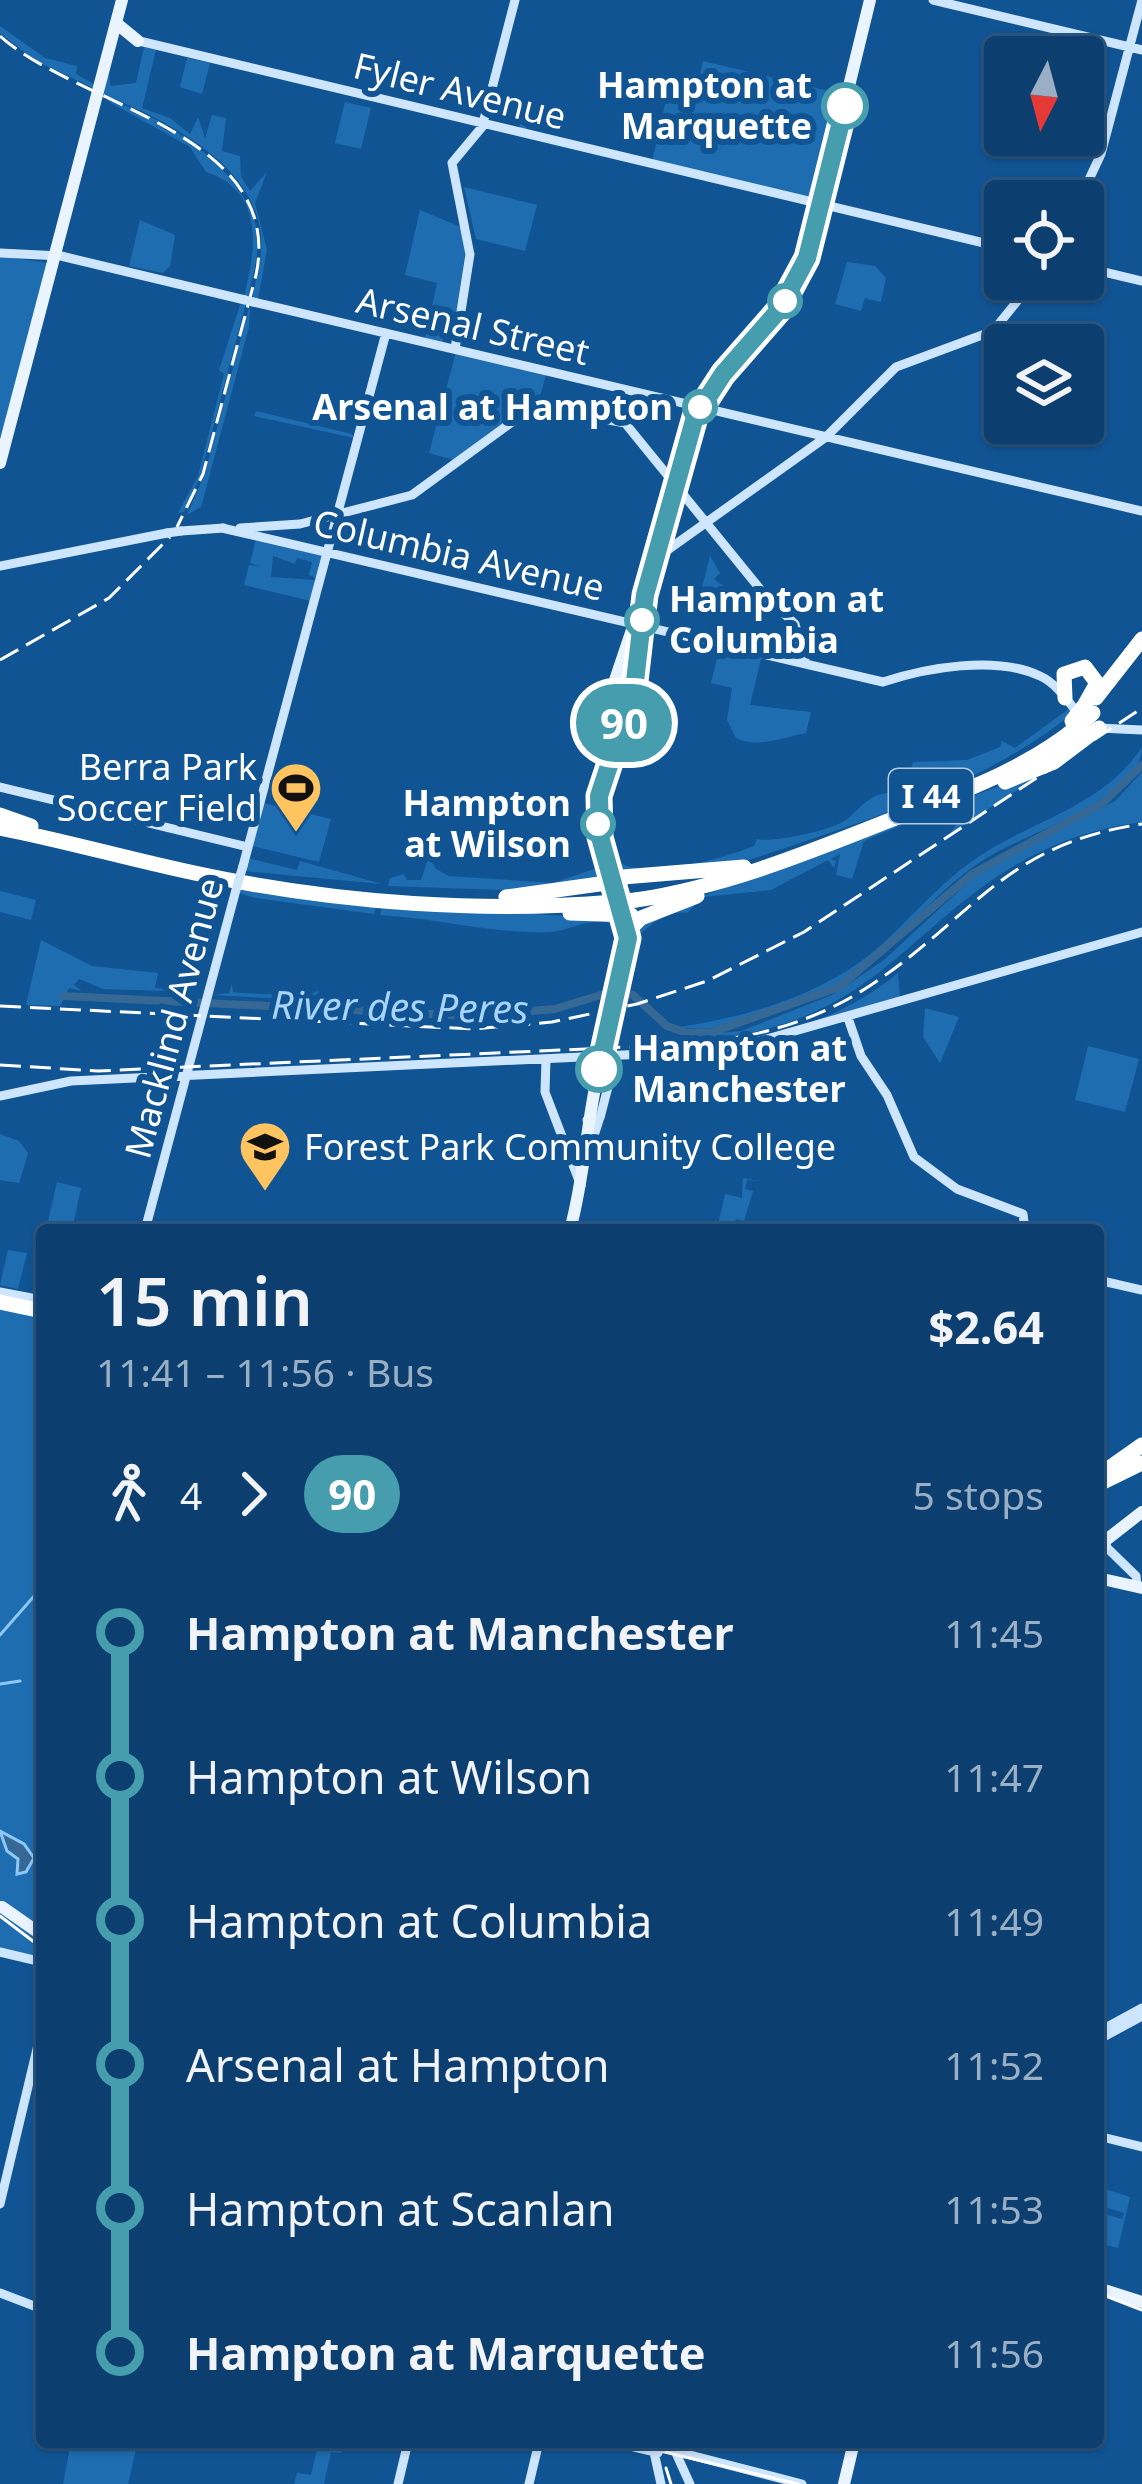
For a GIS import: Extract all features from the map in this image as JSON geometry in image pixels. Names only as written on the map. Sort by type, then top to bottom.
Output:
[{"type":"highway","name":"I 44","points":[[748,870],[991,771],[1075,724],[1091,714],[1141,643]]},
{"type":"highway","points":[[956,794],[1032,773],[1091,714],[1097,686],[1093,673],[1076,666],[1057,680],[1065,698]]},
{"type":"highway","name":"I 44","points":[[0,823],[234,873],[382,896],[513,901],[620,896],[748,870],[956,794],[1025,764],[1075,724]]},
{"type":"highway","points":[[513,901],[620,896]]},
{"type":"highway","points":[[0,1306],[36,1314]]},
{"type":"highway","points":[[1104,1477],[1142,1445]]},
{"type":"highway","points":[[1104,1480],[1142,1464]]},
{"type":"main road","points":[[1,456],[122,0]]},
{"type":"main road","points":[[572,1224],[588,1154],[599,1069],[624,974],[620,896],[600,837],[609,702],[637,624],[700,406],[793,289],[822,205],[871,0]]},
{"type":"main road","points":[[115,28],[138,41]]},
{"type":"main road","points":[[37,254],[51,271]]},
{"type":"main road","points":[[603,777],[634,690],[637,624]]},
{"type":"main road","points":[[1104,1546],[1142,1512]]},
{"type":"main road","points":[[1104,1552],[1115,1557]]},
{"type":"main road","points":[[1104,1579],[1140,1587]]},
{"type":"main road","points":[[1,1905],[36,1923]]},
{"type":"main road","points":[[1,1905],[36,1925]]},
{"type":"main road","points":[[1104,2290],[1142,2304]]},
{"type":"main road","points":[[844,2484],[853,2448]]},
{"type":"street","points":[[454,349],[472,235],[454,162],[483,124],[515,0]]},
{"type":"street","points":[[933,0],[1142,50]]},
{"type":"street","points":[[1089,180],[1100,158],[1126,46],[1142,0]]},
{"type":"street","name":"Fyler Avenue","points":[[138,41],[984,243]]},
{"type":"street","name":"Arsenal Street","points":[[0,253],[55,255],[1142,511]]},
{"type":"street","points":[[1104,272],[1142,281]]},
{"type":"street","points":[[655,559],[826,436],[900,364],[993,331],[1018,300]]},
{"type":"street","name":"Macklind Avenue","points":[[147,1224],[386,333]]},
{"type":"street","points":[[0,566],[181,531],[293,525],[423,489],[540,403],[625,423],[705,523],[793,621],[806,664]]},
{"type":"street","points":[[808,432],[811,447]]},
{"type":"street","name":"Columbia Avenue","points":[[222,528],[883,682],[910,672],[997,667],[1057,680]]},
{"type":"street","points":[[661,536],[675,544]]},
{"type":"street","points":[[1065,698],[1091,714],[1138,730]]},
{"type":"street","points":[[0,787],[248,847]]},
{"type":"street","points":[[0,1096],[56,1083],[188,1072],[728,1050],[1142,932]]},
{"type":"street","points":[[848,1018],[861,1056],[887,1094],[914,1156],[962,1192],[1023,1214],[1024,1224]]},
{"type":"street","points":[[588,1154],[595,1139],[593,1120],[616,1056]]},
{"type":"street","points":[[546,1059],[545,1092],[581,1186]]},
{"type":"street","points":[[1104,1281],[1142,1290]]},
{"type":"street","points":[[0,1290],[36,1298]]},
{"type":"street","points":[[1115,1557],[1136,1576],[1140,1587]]},
{"type":"street","points":[[0,1952],[36,1961]]},
{"type":"street","points":[[1104,2033],[1142,2012]]},
{"type":"street","points":[[0,2204],[36,2053]]},
{"type":"street","points":[[1104,2137],[1142,2146]]},
{"type":"street","points":[[0,2293],[36,2305]]},
{"type":"street","points":[[398,2484],[407,2448]]},
{"type":"street","points":[[529,2484],[538,2448]]},
{"type":"street","points":[[645,2448],[802,2484]]},
{"type":"street","points":[[654,2448],[667,2452],[690,2484]]},
{"type":"street","points":[[662,2484],[667,2452]]},
{"type":"shaded area","points":[[0,26],[45,58],[77,66],[76,74],[94,84],[93,88],[36,61],[0,33]]},
{"type":"shaded area","points":[[144,47],[156,50],[142,108],[170,118],[190,134],[198,117],[205,138],[212,115],[226,118],[222,151],[240,156],[241,177],[250,191],[267,172],[255,203],[267,250],[258,299],[252,298],[261,251],[259,222],[248,195],[231,172],[183,134],[103,94],[109,67],[110,86],[136,83]]},
{"type":"shaded area","points":[[187,58],[210,63],[202,94],[180,87]]},
{"type":"shaded area","points":[[703,61],[842,94],[819,202],[652,162],[669,86],[696,92]]},
{"type":"shaded area","points":[[509,96],[564,110],[562,120],[530,113],[526,131],[519,129],[523,110],[506,106]]},
{"type":"shaded area","points":[[106,100],[175,131],[236,186],[257,231],[248,297],[244,296],[252,259],[252,223],[238,192],[206,172],[190,147]]},
{"type":"shaded area","points":[[345,102],[371,108],[361,149],[335,143]]},
{"type":"shaded area","points":[[464,187],[537,205],[525,251],[476,239]]},
{"type":"shaded area","points":[[420,210],[461,227],[465,254],[454,324],[442,326],[443,343],[425,338],[437,283],[405,275]]},
{"type":"shaded area","points":[[140,220],[175,235],[170,266],[163,273],[129,266]]},
{"type":"shaded area","points":[[0,256],[48,263],[0,447]]},
{"type":"shaded area","points":[[847,262],[875,266],[886,278],[881,302],[865,298],[861,311],[835,304]]},
{"type":"shaded area","points":[[246,303],[200,477],[184,512],[178,513],[198,476],[224,374],[219,370],[240,305]]},
{"type":"shaded area","points":[[250,304],[249,327],[201,507],[187,515],[205,473]]},
{"type":"shaded area","points":[[456,352],[546,375],[539,400],[454,460],[429,453]]},
{"type":"shaded area","points":[[256,411],[352,434],[354,438],[254,416]]},
{"type":"shaded area","points":[[256,539],[323,554],[317,579],[309,575],[312,562],[297,558],[295,564],[273,556],[271,577],[315,580],[311,601],[244,585],[249,565],[259,566],[250,563]]},
{"type":"shaded area","points":[[710,556],[720,573],[714,579],[725,587],[724,602],[700,596]]},
{"type":"shaded area","points":[[720,646],[762,655],[750,705],[811,712],[806,733],[761,742],[736,738],[727,720],[732,688],[711,683]]},
{"type":"shaded area","points":[[1070,708],[1073,713],[1037,739],[957,783],[870,819],[740,863],[702,872],[630,874],[614,858],[625,865],[660,869],[740,851],[754,846],[757,839],[787,838],[828,828],[846,820],[870,799],[890,793],[890,785],[907,784],[913,762],[967,760],[1000,747],[1002,741],[1015,748]]},
{"type":"shaded area","points":[[1105,733],[950,834],[957,823],[950,813],[911,821],[864,841],[852,879],[836,875],[840,854],[831,859],[836,861],[834,868],[828,860],[771,890],[703,897],[687,913],[663,918],[634,939],[635,927],[665,910],[1010,782]]},
{"type":"shaded area","points":[[1142,747],[1125,781],[1107,796],[975,866],[846,980],[806,1001],[752,1020],[714,1028],[679,1027],[759,1010],[836,978],[880,946],[962,868],[1087,799]]},
{"type":"shaded area","points":[[1142,772],[1142,822],[1088,833],[1020,862],[864,984],[834,1002],[739,1036],[677,1037],[741,1031],[832,995],[884,960],[978,873],[1115,801]]},
{"type":"shaded area","points":[[263,803],[331,819],[319,862],[252,846]]},
{"type":"shaded area","points":[[597,853],[604,869],[601,878],[529,891],[388,886],[390,878],[404,874],[407,880],[421,880],[429,856],[436,869],[449,876],[553,883],[600,867]]},
{"type":"shaded area","points":[[248,858],[297,870],[300,861],[382,884],[244,871]]},
{"type":"shaded area","points":[[240,887],[377,904],[374,914],[256,898],[239,893]]},
{"type":"shaded area","points":[[0,891],[36,900],[31,920],[0,912]]},
{"type":"shaded area","points":[[383,904],[610,919],[621,926],[620,959],[620,928],[611,924],[593,922],[549,932],[506,931],[380,915]]},
{"type":"shaded area","points":[[41,940],[92,966],[158,973],[155,988],[198,992],[103,989],[79,979],[74,985],[82,991],[69,988],[60,1006],[26,1005]]},
{"type":"shaded area","points":[[898,973],[900,997],[744,1045],[674,1050],[740,1042],[803,1025],[843,1009]]},
{"type":"shaded area","points":[[232,984],[233,992],[318,991],[320,999],[347,1002],[213,995],[229,993]]},
{"type":"shaded area","points":[[925,1008],[959,1017],[940,1063],[923,1037]]},
{"type":"shaded area","points":[[1088,1046],[1139,1059],[1125,1112],[1075,1100]]},
{"type":"shaded area","points":[[0,1134],[19,1141],[28,1153],[19,1183],[0,1180]]},
{"type":"shaded area","points":[[743,1178],[758,1181],[747,1180],[745,1189],[753,1191],[744,1221],[718,1224],[725,1194],[742,1198]]},
{"type":"shaded area","points":[[57,1182],[81,1188],[73,1224],[47,1224]]},
{"type":"shaded area","points":[[8,1250],[27,1253],[18,1289],[0,1285]]},
{"type":"shaded area","points":[[0,1293],[36,1302],[36,1958],[0,1949]]},
{"type":"shaded area","points":[[0,1831],[24,1844],[34,1858],[26,1872],[17,1874],[18,1859],[7,1851]]},
{"type":"shaded area","points":[[1107,2190],[1130,2197],[1118,2248],[1104,2244],[1104,2220],[1108,2218],[1104,2214],[1122,2219],[1124,2213],[1104,2207]]},
{"type":"shaded area","points":[[70,2448],[137,2448],[128,2484],[63,2484]]},
{"type":"shaded area","points":[[318,2448],[342,2448],[341,2453],[331,2452],[324,2484],[294,2484],[297,2473],[311,2475]]},
{"type":"waterway","name":"River des Peres","points":[[64,996],[471,1016],[555,1009],[617,990],[633,995],[667,1026],[687,1033],[713,1032],[839,987],[972,874],[1103,803],[1142,765]]},
{"type":"waterway","points":[[0,1635],[36,1594]]},
{"type":"waterway","points":[[0,1684],[20,1681]]},
{"type":"tram line","points":[[0,1916],[36,1943]]},
{"type":"tram line","points":[[1104,2295],[1142,2310]]},
{"type":"tram line","points":[[648,2448],[798,2484]]},
{"type":"tram line","points":[[666,2468],[671,2484]]},
{"type":"railway","points":[[0,36],[34,61],[168,128],[208,155],[239,188],[257,227],[256,275],[203,474],[177,527]]},
{"type":"railway","points":[[0,660],[109,598],[170,537]]},
{"type":"railway","points":[[0,1006],[473,1029],[552,1022],[637,1004],[707,981],[804,932],[1142,708]]},
{"type":"railway","points":[[0,1065],[98,1071],[672,1045],[751,1035],[801,1021],[871,985],[993,886],[1056,848],[1142,824]]},
{"type":"bus line","name":"90","points":[[599,1069],[624,974],[628,938],[620,897],[605,862],[599,796],[634,690],[645,595],[685,444],[701,404],[779,310],[807,258],[845,106]]},
{"type":"place","name":"Hampton at Marquette","points":[[845,106]]},
{"type":"place","name":"Arsenal at Hampton","points":[[700,407]]},
{"type":"place","name":"Hampton at Columbia","points":[[642,620]]},
{"type":"place","name":"Hampton at Wilson","points":[[598,824]]},
{"type":"place","name":"Berra Park Soccer Field","points":[[296,834]]},
{"type":"place","name":"Hampton at Manchester","points":[[599,1069]]},
{"type":"place","name":"Forest Park Community College","points":[[265,1193]]}]
